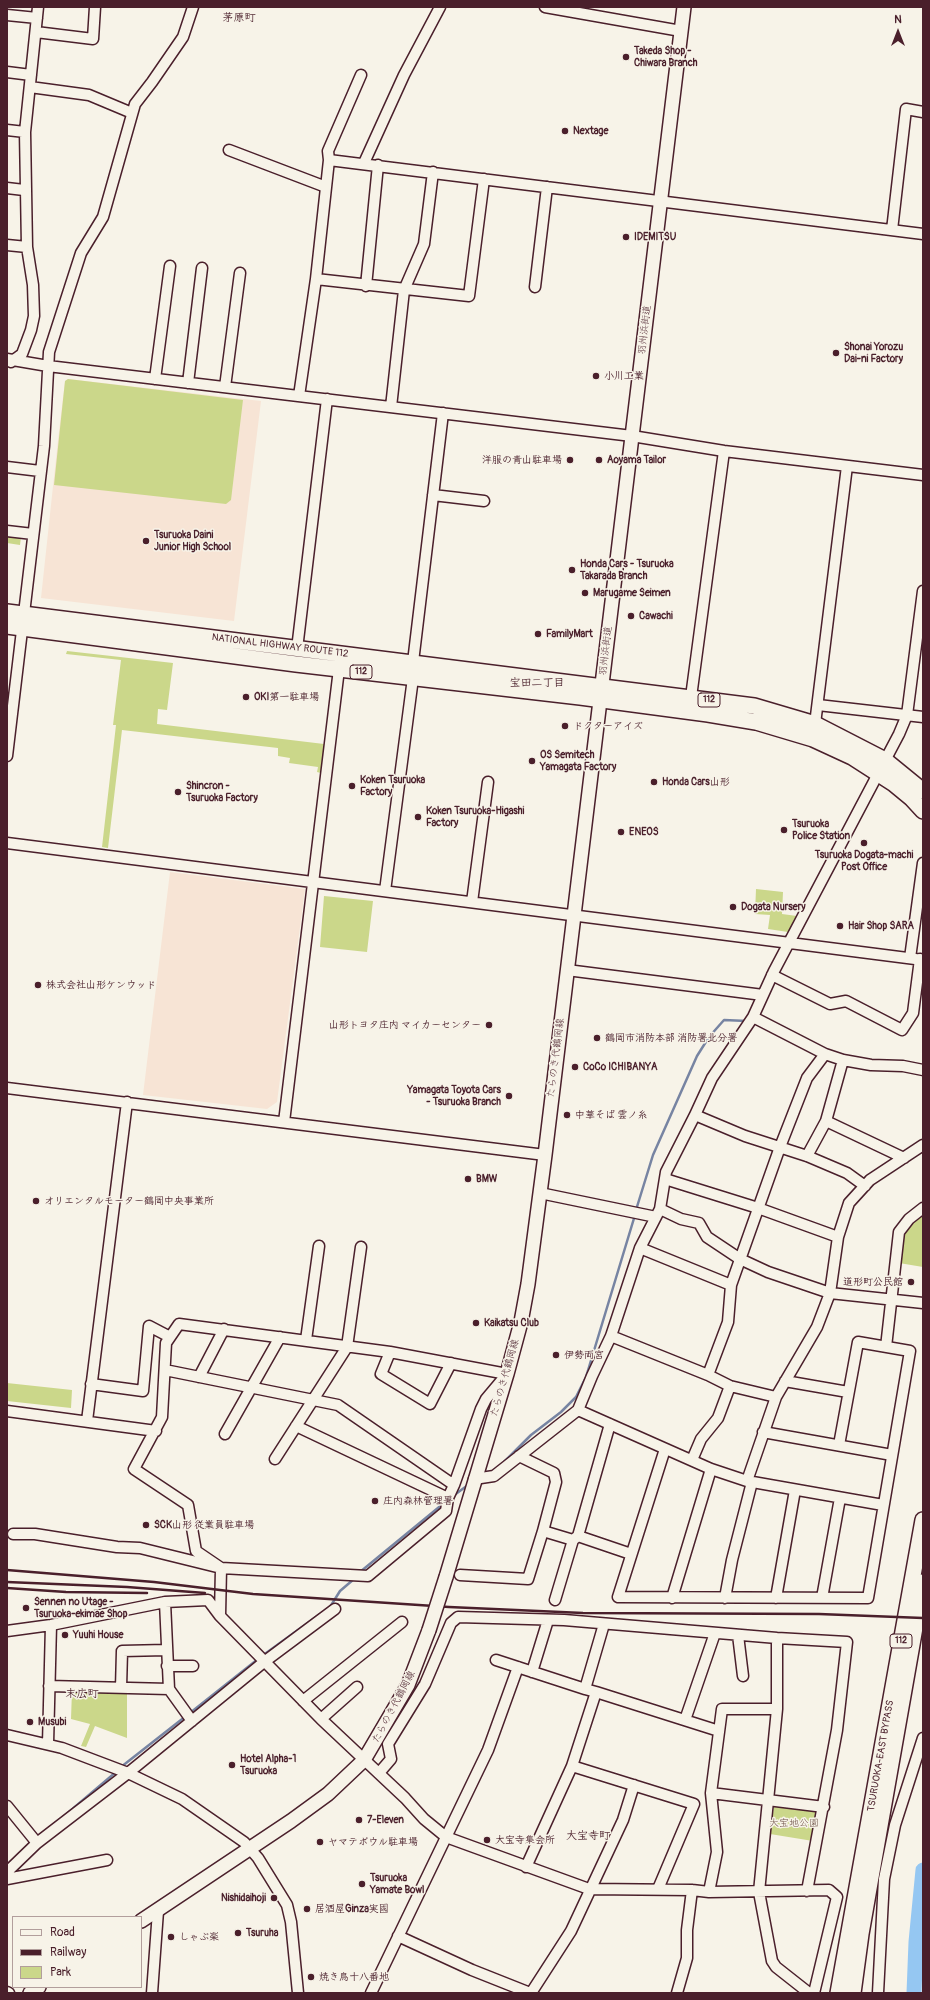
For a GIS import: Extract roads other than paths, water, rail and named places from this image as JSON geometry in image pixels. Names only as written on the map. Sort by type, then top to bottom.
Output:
[{"type":"highway","name":"NATIONAL HIGHWAY ROUTE 112","points":[[7,612],[23,621],[339,669],[413,678],[600,693]]},
{"type":"highway","name":"NATIONAL HIGHWAY ROUTE 112","points":[[7,626],[23,621],[413,662],[600,693]]},
{"type":"highway","name":"112","points":[[600,693],[691,697],[754,706],[815,724],[885,760],[923,791]]},
{"type":"highway","name":"112","points":[[600,693],[779,728],[833,748],[877,773],[911,798],[923,811]]},
{"type":"highway","name":"TSURUOKA-EAST BYPASS","points":[[838,1993],[923,1520]]},
{"type":"highway","name":"TSURUOKA-EAST BYPASS","points":[[853,1993],[861,1934],[923,1582]]},
{"type":"main road","name":"羽州浜街道","points":[[600,693],[684,7]]},
{"type":"main road","name":"たらのき代鶴岡線","points":[[142,1920],[251,1849],[328,1794],[364,1760],[408,1685],[429,1630],[507,1374],[523,1307],[545,1155],[600,693]]},
{"type":"street","points":[[9,361],[22,354],[31,330],[34,316],[33,286],[27,247],[24,190],[25,132],[38,7]]},
{"type":"street","points":[[36,32],[93,39],[95,7]]},
{"type":"street","points":[[7,756],[46,422],[49,352],[81,253],[103,217],[132,113],[140,96],[152,82],[183,37],[193,7]]},
{"type":"street","points":[[364,163],[404,74],[440,7]]},
{"type":"street","points":[[544,7],[681,31]]},
{"type":"street","points":[[7,15],[37,18]]},
{"type":"street","points":[[7,72],[31,75]]},
{"type":"street","points":[[299,396],[316,279],[329,160],[328,151],[361,74]]},
{"type":"street","points":[[30,87],[89,95],[132,113]]},
{"type":"street","points":[[892,230],[906,109],[923,112]]},
{"type":"street","points":[[7,130],[25,132]]},
{"type":"street","points":[[229,150],[326,187]]},
{"type":"street","points":[[329,160],[364,163],[660,202],[923,234]]},
{"type":"street","points":[[366,286],[378,165]]},
{"type":"street","points":[[391,407],[404,290],[424,244],[433,172]]},
{"type":"street","points":[[316,279],[366,286],[469,296],[484,179]]},
{"type":"street","points":[[535,288],[547,187]]},
{"type":"street","points":[[7,188],[24,190]]},
{"type":"street","points":[[7,245],[27,247]]},
{"type":"street","points":[[155,378],[170,266]]},
{"type":"street","points":[[188,383],[202,268]]},
{"type":"street","points":[[225,387],[240,273]]},
{"type":"street","points":[[9,361],[632,436],[724,451],[923,475]]},
{"type":"street","points":[[297,649],[327,399]]},
{"type":"street","points":[[413,662],[443,413]]},
{"type":"street","points":[[691,697],[724,451]]},
{"type":"street","points":[[815,724],[847,466]]},
{"type":"street","points":[[7,467],[40,471]]},
{"type":"street","points":[[433,495],[484,501]]},
{"type":"street","points":[[7,531],[33,534]]},
{"type":"street","points":[[474,1480],[494,1476],[578,1410],[611,1336],[640,1248],[658,1213],[666,1172],[712,1078],[753,1017],[772,975],[790,943],[907,715],[923,591]]},
{"type":"street","points":[[284,1122],[339,669]]},
{"type":"street","points":[[385,891],[413,678]]},
{"type":"street","points":[[818,705],[923,717]]},
{"type":"street","points":[[472,902],[488,782]]},
{"type":"street","points":[[7,843],[918,959]]},
{"type":"street","points":[[772,975],[830,1004],[846,1001],[902,1030],[913,1013],[918,959],[923,863]]},
{"type":"street","points":[[567,970],[763,995]]},
{"type":"street","points":[[753,1017],[825,1054],[843,1060],[871,1065],[903,1066],[923,1070]]},
{"type":"street","points":[[708,1375],[728,1322],[731,1285],[780,1147],[807,1078],[825,1054]]},
{"type":"street","points":[[807,1156],[826,1121],[843,1060]]},
{"type":"street","points":[[7,1088],[545,1155]]},
{"type":"street","points":[[87,1421],[127,1102]]},
{"type":"street","points":[[695,1115],[745,1136],[807,1156],[847,1172],[865,1186]]},
{"type":"street","points":[[826,1121],[904,1158]]},
{"type":"street","points":[[725,1598],[732,1560],[763,1432],[776,1397],[817,1327],[830,1293],[838,1238],[849,1203],[870,1180],[923,1146]]},
{"type":"street","points":[[665,1179],[758,1208],[838,1238]]},
{"type":"street","points":[[540,1193],[658,1213],[699,1223],[707,1237],[740,1259],[768,1272],[830,1293],[923,1303]]},
{"type":"street","points":[[886,1347],[890,1300],[899,1232],[909,1220],[923,1208]]},
{"type":"street","points":[[306,1340],[319,1246]]},
{"type":"street","points":[[275,1459],[347,1347],[361,1247]]},
{"type":"street","points":[[640,1248],[731,1285]]},
{"type":"street","points":[[13,1534],[35,1534],[117,1547],[140,1548],[221,1568],[368,1576],[446,1511],[448,1498],[481,1409],[486,1399],[507,1374],[390,1352],[179,1324],[166,1343],[162,1417],[156,1431],[134,1469],[188,1505],[196,1551],[221,1568]]},
{"type":"street","points":[[91,1384],[143,1391],[149,1326],[170,1337]]},
{"type":"street","points":[[199,1377],[224,1329]]},
{"type":"street","points":[[611,1336],[708,1375],[730,1386],[776,1397]]},
{"type":"street","points":[[225,1434],[280,1337]]},
{"type":"street","points":[[665,1449],[618,1598],[868,1598],[910,1351],[858,1342],[839,1445]]},
{"type":"street","points":[[390,1352],[381,1374],[430,1404],[451,1363]]},
{"type":"street","points":[[165,1370],[338,1405],[454,1485]]},
{"type":"street","points":[[785,1381],[848,1392]]},
{"type":"street","points":[[692,1460],[701,1439],[718,1418],[730,1386]]},
{"type":"street","points":[[578,1410],[711,1469],[750,1482],[883,1505]]},
{"type":"street","points":[[7,1412],[156,1431]]},
{"type":"street","points":[[555,1600],[610,1424]]},
{"type":"street","points":[[296,1426],[448,1498]]},
{"type":"street","points":[[763,1432],[892,1455]]},
{"type":"street","points":[[460,1575],[528,1579],[556,1482],[554,1473],[519,1456]]},
{"type":"street","points":[[672,1598],[711,1469]]},
{"type":"street","points":[[776,1598],[794,1490]]},
{"type":"street","points":[[822,1598],[840,1498]]},
{"type":"street","points":[[543,1531],[575,1538],[631,1554]]},
{"type":"street","points":[[220,1616],[221,1568]]},
{"type":"street","points":[[7,1631],[51,1625],[165,1602],[208,1600],[220,1616],[321,1720],[379,1773],[424,1819],[446,1836],[526,1867],[589,1889],[658,1889],[709,1892],[829,1890],[837,1897],[814,1993]]},
{"type":"street","points":[[165,1602],[166,1650],[169,1689],[192,1721]]},
{"type":"street","points":[[7,1872],[37,1843],[128,1773],[264,1662],[335,1609]]},
{"type":"street","points":[[379,1773],[391,1759],[388,1744],[425,1684],[451,1623],[458,1617],[548,1620],[777,1638],[848,1642],[837,1730],[824,1807],[807,1891]]},
{"type":"street","points":[[532,1672],[548,1620]]},
{"type":"street","points":[[303,1701],[402,1622]]},
{"type":"street","points":[[585,1689],[604,1624]]},
{"type":"street","points":[[48,1744],[51,1625]]},
{"type":"street","points":[[685,1720],[715,1633]]},
{"type":"street","points":[[738,1635],[743,1676]]},
{"type":"street","points":[[777,1638],[777,1709],[759,1892],[772,1961],[776,1968],[809,1993]]},
{"type":"street","points":[[121,1688],[122,1651],[166,1650]]},
{"type":"street","points":[[496,1660],[719,1731]]},
{"type":"street","points":[[167,1666],[193,1666]]},
{"type":"street","points":[[371,1993],[488,1750],[518,1667]]},
{"type":"street","points":[[50,1686],[169,1689]]},
{"type":"street","points":[[321,1720],[358,1687]]},
{"type":"street","points":[[526,1867],[572,1766],[596,1692]]},
{"type":"street","points":[[709,1892],[717,1852],[711,1793],[722,1709],[777,1709]]},
{"type":"street","points":[[7,1735],[48,1744],[78,1753],[128,1773],[182,1799],[244,1842],[261,1862],[287,1905],[291,1922],[298,1993]]},
{"type":"street","points":[[878,1993],[884,1879],[895,1825],[923,1738]]},
{"type":"street","points":[[572,1766],[694,1804],[658,1889]]},
{"type":"street","points":[[398,1936],[472,1970],[531,1993],[571,1930],[589,1889],[623,1820],[634,1785]]},
{"type":"street","points":[[711,1793],[824,1807]]},
{"type":"street","points":[[7,1806],[37,1843]]},
{"type":"street","points":[[7,1879],[107,1860]]},
{"type":"street","points":[[677,1993],[687,1958],[687,1930],[692,1890]]},
{"type":"street","points":[[152,1993],[158,1911]]},
{"type":"waterway","points":[[636,1210],[653,1155],[697,1056],[709,1037],[724,1020],[747,1021]]},
{"type":"waterway","points":[[504,1462],[531,1435],[561,1412],[576,1397],[586,1377],[635,1215]]},
{"type":"waterway","points":[[453,1496],[468,1485]]},
{"type":"waterway","points":[[360,1572],[444,1503]]},
{"type":"waterway","points":[[330,1607],[340,1591],[354,1579]]},
{"type":"waterway","points":[[262,1656],[320,1614]]},
{"type":"waterway","points":[[190,1713],[258,1659]]},
{"type":"waterway","points":[[121,1767],[186,1716]]},
{"type":"waterway","points":[[63,1817],[116,1772]]},
{"type":"waterway","points":[[914,1993],[916,1942],[923,1870]]},
{"type":"railway","points":[[7,1570],[154,1582],[253,1594],[449,1607],[583,1613],[819,1614],[923,1618]]},
{"type":"railway","points":[[7,1582],[127,1587],[205,1593]]},
{"type":"railway","points":[[7,1588],[66,1592],[147,1593]]},
{"type":"place","name":"Takeda Shop - Chiwara Branch","points":[[626,57]]},
{"type":"place","name":"Nextage","points":[[565,131]]},
{"type":"place","name":"IDEMITSU","points":[[626,237]]},
{"type":"place","name":"Shonai Yorozu Dai-ni Factory","points":[[836,353]]},
{"type":"place","name":"小川工業","points":[[596,376]]},
{"type":"place","name":"洋服の青山駐車場","points":[[570,460]]},
{"type":"place","name":"Aoyama Tailor","points":[[599,460]]},
{"type":"place","name":"Tsuruoka Daini Junior High School","points":[[146,541]]},
{"type":"place","name":"Honda Cars - Tsuruoka Takarada Branch","points":[[572,570]]},
{"type":"place","name":"Marugame Seimen","points":[[585,593]]},
{"type":"place","name":"Cawachi","points":[[631,616]]},
{"type":"place","name":"FamilyMart","points":[[538,634]]},
{"type":"place","name":"OKI第一駐車場","points":[[246,697]]},
{"type":"place","name":"ドクターアイズ","points":[[565,726]]},
{"type":"place","name":"OS Semitech Yamagata Factory","points":[[532,761]]},
{"type":"place","name":"Honda Cars山形","points":[[654,782]]},
{"type":"place","name":"Koken Tsuruoka Factory","points":[[352,786]]},
{"type":"place","name":"Shincron - Tsuruoka Factory","points":[[178,792]]},
{"type":"place","name":"Koken Tsuruoka-Higashi Factory","points":[[418,817]]},
{"type":"place","name":"Tsuruoka Police Station","points":[[784,830]]},
{"type":"place","name":"ENEOS","points":[[621,832]]},
{"type":"place","name":"Tsuruoka Dogata-machi Post Office","points":[[864,843]]},
{"type":"place","name":"Dogata Nursery","points":[[733,907]]},
{"type":"place","name":"Hair Shop SARA","points":[[840,926]]},
{"type":"place","name":"株式会社山形ケンウッド","points":[[38,985]]},
{"type":"place","name":"山形トヨタ庄内 マイカーセンター","points":[[489,1025]]},
{"type":"place","name":"鶴岡市消防本部 消防署北分署","points":[[597,1038]]},
{"type":"place","name":"CoCo ICHIBANYA","points":[[575,1067]]},
{"type":"place","name":"Yamagata Toyota Cars - Tsuruoka Branch","points":[[509,1096]]},
{"type":"place","name":"中華そば 雲ノ糸","points":[[567,1115]]},
{"type":"place","name":"BMW","points":[[468,1179]]},
{"type":"place","name":"オリエンタルモーター鶴岡中央事業所","points":[[36,1201]]},
{"type":"place","name":"道形町公民館","points":[[911,1282]]},
{"type":"place","name":"Kaikatsu Club","points":[[476,1323]]},
{"type":"place","name":"伊勢両宮","points":[[556,1355]]},
{"type":"place","name":"庄内森林管理署","points":[[375,1501]]},
{"type":"place","name":"SCK山形 従業員駐車場","points":[[146,1525]]},
{"type":"place","name":"Sennen no Utage - Tsuruoka-ekimae Shop","points":[[26,1608]]},
{"type":"place","name":"Yuuhi House","points":[[65,1635]]},
{"type":"place","name":"Musubi","points":[[30,1722]]},
{"type":"place","name":"Hotel Alpha-1 Tsuruoka","points":[[232,1765]]},
{"type":"place","name":"7-Eleven","points":[[359,1820]]},
{"type":"place","name":"大宝寺集会所","points":[[487,1840]]},
{"type":"place","name":"ヤマテボウル駐車場","points":[[320,1842]]},
{"type":"place","name":"Tsuruoka Yamate Bowl","points":[[362,1884]]},
{"type":"place","name":"Nishidaihoji","points":[[274,1898]]},
{"type":"place","name":"居酒屋Ginza実國","points":[[307,1909]]},
{"type":"place","name":"Tsuruha","points":[[238,1933]]},
{"type":"place","name":"しゃぶ楽","points":[[171,1937]]},
{"type":"place","name":"焼き鳥十八番地","points":[[311,1977]]},
{"type":"district","name":"茅原町","points":[[239,18]]},
{"type":"district","name":"宝田二丁目","points":[[537,683]]},
{"type":"district","name":"末広町","points":[[82,1694]]},
{"type":"district","name":"大宝寺町","points":[[588,1836]]},
{"type":"park label","name":"大宝地公園","points":[[794,1823]]}]
